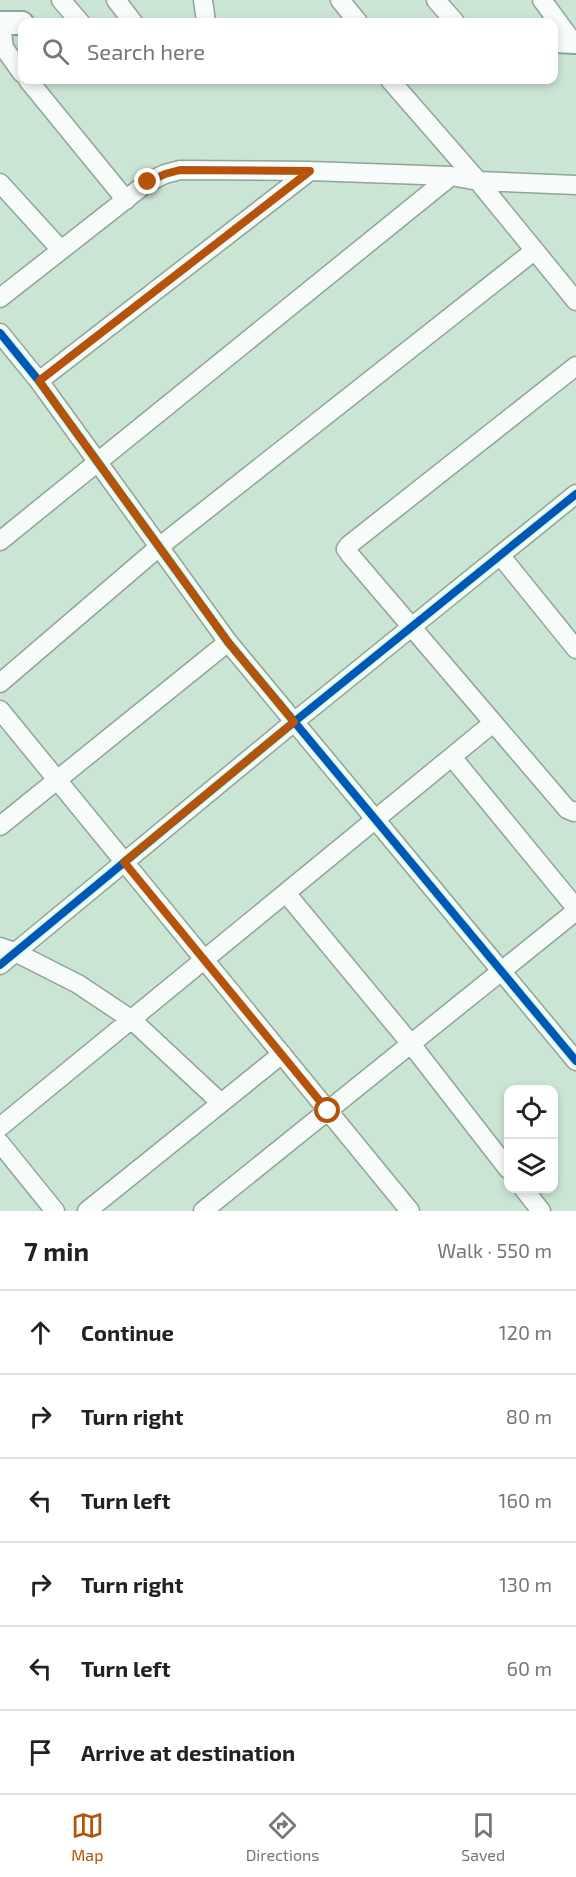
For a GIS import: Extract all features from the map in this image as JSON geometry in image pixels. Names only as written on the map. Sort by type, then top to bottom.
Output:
[{"type":"street","points":[[61,0],[77,18]]},
{"type":"street","points":[[116,0],[131,18]]},
{"type":"street","points":[[203,0],[205,18]]},
{"type":"street","points":[[340,0],[355,18]]},
{"type":"street","points":[[436,0],[451,18]]},
{"type":"street","points":[[542,0],[553,18]]},
{"type":"street","points":[[8,23],[4,48],[18,67]]},
{"type":"street","points":[[558,26],[567,41]]},
{"type":"street","points":[[31,84],[126,200]]},
{"type":"street","points":[[393,84],[478,181],[576,302]]},
{"type":"street","points":[[0,298],[148,182],[180,170],[310,171],[451,176],[478,181],[576,185]]},
{"type":"street","points":[[39,381],[310,171]]},
{"type":"street","points":[[0,541],[451,176]]},
{"type":"street","points":[[0,183],[61,250]]},
{"type":"street","points":[[0,683],[159,547],[534,251]]},
{"type":"street","points":[[0,333],[39,381],[228,642],[576,1061]]},
{"type":"street","points":[[576,366],[346,549],[567,809],[576,811]]},
{"type":"street","points":[[0,965],[7,949],[124,862],[576,494]]},
{"type":"street","points":[[500,555],[576,649]]},
{"type":"street","points":[[0,826],[228,642]]},
{"type":"street","points":[[0,710],[328,1111],[400,1207]]},
{"type":"street","points":[[0,1127],[493,723]]},
{"type":"street","points":[[203,1211],[576,910],[452,757]]},
{"type":"street","points":[[286,893],[411,1044],[504,1164]]},
{"type":"street","points":[[7,949],[78,984],[132,1020],[221,1103]]},
{"type":"street","points":[[87,1211],[282,1054]]},
{"type":"street","points":[[0,1143],[56,1211]]},
{"type":"street","points":[[528,1193],[541,1211]]},
{"type":"cycle path","points":[[0,333],[39,381],[228,642],[576,1061]]},
{"type":"cycle path","points":[[0,965],[294,722],[576,494]]},
{"type":"route","points":[[148,182],[180,170],[310,171],[39,381],[228,642],[294,722],[124,862],[328,1111]]}]
